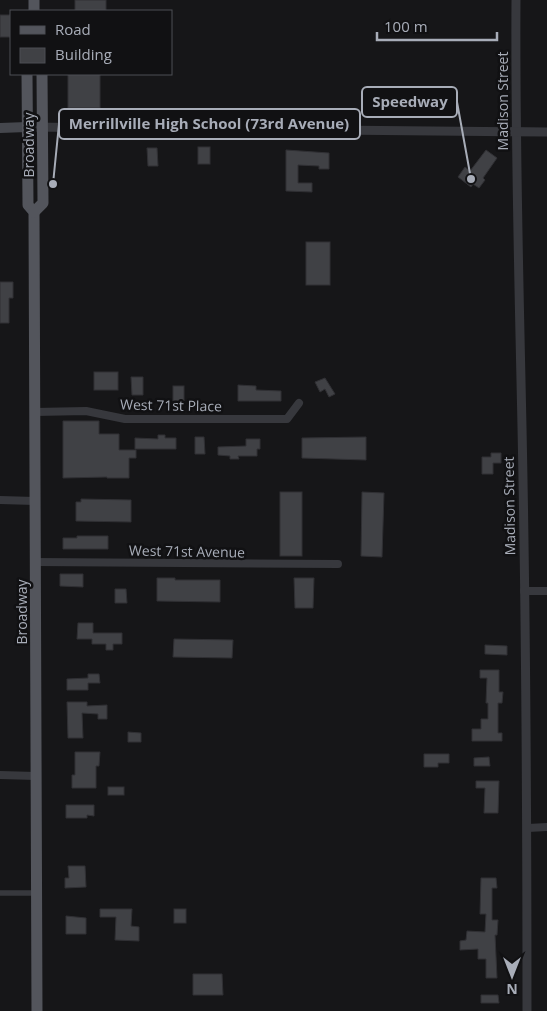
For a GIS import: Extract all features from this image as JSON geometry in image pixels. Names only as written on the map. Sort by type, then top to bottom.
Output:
[{"type":"main road","name":"Broadway","points":[[27,75],[28,205],[34,212],[37,1011]]},
{"type":"main road","name":"Broadway","points":[[34,212],[43,203],[42,75]]},
{"type":"main road","points":[[0,128],[27,127]]},
{"type":"street","name":"Madison Street","points":[[516,0],[515,132],[528,828],[527,1011]]},
{"type":"street","points":[[27,127],[547,132]]},
{"type":"street","name":"West 71st Place","points":[[35,412],[86,411],[125,419],[287,419],[299,404]]},
{"type":"street","points":[[0,500],[35,501]]},
{"type":"street","name":"West 71st Avenue","points":[[35,562],[338,564]]},
{"type":"street","points":[[524,591],[547,591]]},
{"type":"street","points":[[0,775],[36,776]]},
{"type":"street","points":[[528,828],[547,827]]},
{"type":"street","points":[[0,893],[36,893]]},
{"type":"building","points":[[75,0],[106,0],[106,10],[75,10]]},
{"type":"building","points":[[0,15],[10,15],[10,37],[0,37]]},
{"type":"building","points":[[68,75],[100,75],[100,108],[68,108]]},
{"type":"building","points":[[198,147],[210,147],[210,164],[198,164]]},
{"type":"building","points":[[147,148],[157,148],[158,166],[148,166]]},
{"type":"building","points":[[286,150],[329,153],[329,169],[319,169],[319,166],[298,165],[298,183],[312,183],[312,192],[286,191]]},
{"type":"building","points":[[486,150],[497,158],[483,178],[485,180],[479,188],[473,184],[471,187],[458,177],[465,167],[470,171]]},
{"type":"building","points":[[306,242],[330,242],[330,285],[306,285]]},
{"type":"building","points":[[0,282],[13,282],[13,298],[9,298],[9,323],[0,323]]},
{"type":"building","points":[[94,372],[118,372],[118,390],[94,390]]},
{"type":"building","points":[[131,377],[143,377],[143,395],[132,395]]},
{"type":"building","points":[[325,378],[335,394],[329,397],[325,389],[320,392],[315,382]]},
{"type":"building","points":[[238,385],[256,386],[256,390],[281,391],[281,401],[238,401]]},
{"type":"building","points":[[173,386],[184,386],[184,401],[173,401]]},
{"type":"building","points":[[63,421],[99,421],[99,434],[119,434],[119,450],[136,450],[136,458],[129,458],[129,478],[63,478]]},
{"type":"building","points":[[158,435],[165,435],[165,438],[176,438],[176,449],[135,449],[135,438],[158,439]]},
{"type":"building","points":[[195,437],[204,437],[205,454],[195,454]]},
{"type":"building","points":[[366,437],[366,460],[302,458],[302,438]]},
{"type":"building","points":[[246,439],[260,439],[260,449],[257,449],[257,456],[238,456],[239,459],[230,459],[230,456],[218,455],[218,447],[246,446]]},
{"type":"building","points":[[491,453],[501,453],[501,463],[493,463],[493,474],[482,474],[482,457],[491,457]]},
{"type":"building","points":[[280,492],[302,492],[302,556],[280,556]]},
{"type":"building","points":[[362,492],[384,493],[382,557],[361,556]]},
{"type":"building","points":[[81,499],[131,500],[131,522],[76,521],[76,502],[81,502]]},
{"type":"building","points":[[77,536],[108,536],[108,549],[63,549],[63,538],[77,538]]},
{"type":"building","points":[[60,574],[83,574],[83,587],[60,586]]},
{"type":"building","points":[[157,578],[220,580],[220,602],[157,601]]},
{"type":"building","points":[[294,578],[314,578],[313,608],[295,608]]},
{"type":"building","points":[[115,589],[126,589],[127,603],[115,603]]},
{"type":"building","points":[[78,623],[93,623],[93,633],[122,633],[122,644],[113,644],[113,650],[106,650],[106,644],[92,644],[92,639],[77,639]]},
{"type":"building","points":[[174,639],[233,640],[232,658],[173,657]]},
{"type":"building","points":[[485,645],[507,646],[507,655],[485,654]]},
{"type":"building","points":[[480,670],[499,670],[499,692],[503,692],[502,703],[498,703],[498,733],[502,733],[502,741],[472,741],[472,729],[481,729],[481,719],[488,719],[488,703],[486,703],[487,678],[480,678]]},
{"type":"building","points":[[88,674],[99,674],[100,683],[88,683],[88,690],[67,690],[67,679],[88,678]]},
{"type":"building","points":[[67,702],[87,702],[87,706],[107,705],[107,719],[98,719],[98,714],[82,713],[83,738],[68,738]]},
{"type":"building","points":[[128,732],[141,733],[141,742],[128,742]]},
{"type":"building","points":[[75,752],[100,752],[99,766],[96,766],[96,788],[72,788],[72,775],[75,775]]},
{"type":"building","points":[[424,754],[449,754],[449,763],[438,763],[438,767],[424,767]]},
{"type":"building","points":[[489,757],[490,766],[474,766],[474,758]]},
{"type":"building","points":[[476,781],[499,781],[498,813],[484,813],[485,788],[476,788]]},
{"type":"building","points":[[108,787],[124,787],[124,795],[108,795]]},
{"type":"building","points":[[66,805],[94,805],[94,816],[66,818]]},
{"type":"building","points":[[68,866],[85,866],[86,887],[65,888],[65,878],[69,878]]},
{"type":"building","points":[[481,878],[496,878],[497,888],[492,888],[492,920],[498,920],[497,935],[495,935],[497,978],[486,978],[486,959],[478,959],[478,949],[460,950],[460,941],[466,940],[467,931],[485,932],[486,914],[480,914]]},
{"type":"building","points":[[100,909],[132,909],[131,926],[139,927],[139,941],[115,940],[116,917],[100,917]]},
{"type":"building","points":[[174,909],[186,909],[186,923],[174,923]]},
{"type":"building","points":[[66,916],[86,918],[86,934],[66,934]]},
{"type":"building","points":[[193,974],[222,974],[223,995],[193,995]]},
{"type":"building","points":[[481,995],[498,995],[499,1003],[481,1003]]},
{"type":"place","name":"Speedway","points":[[471,179]]},
{"type":"place","name":"Merrillville High School (73rd Avenue)","points":[[53,184]]}]
